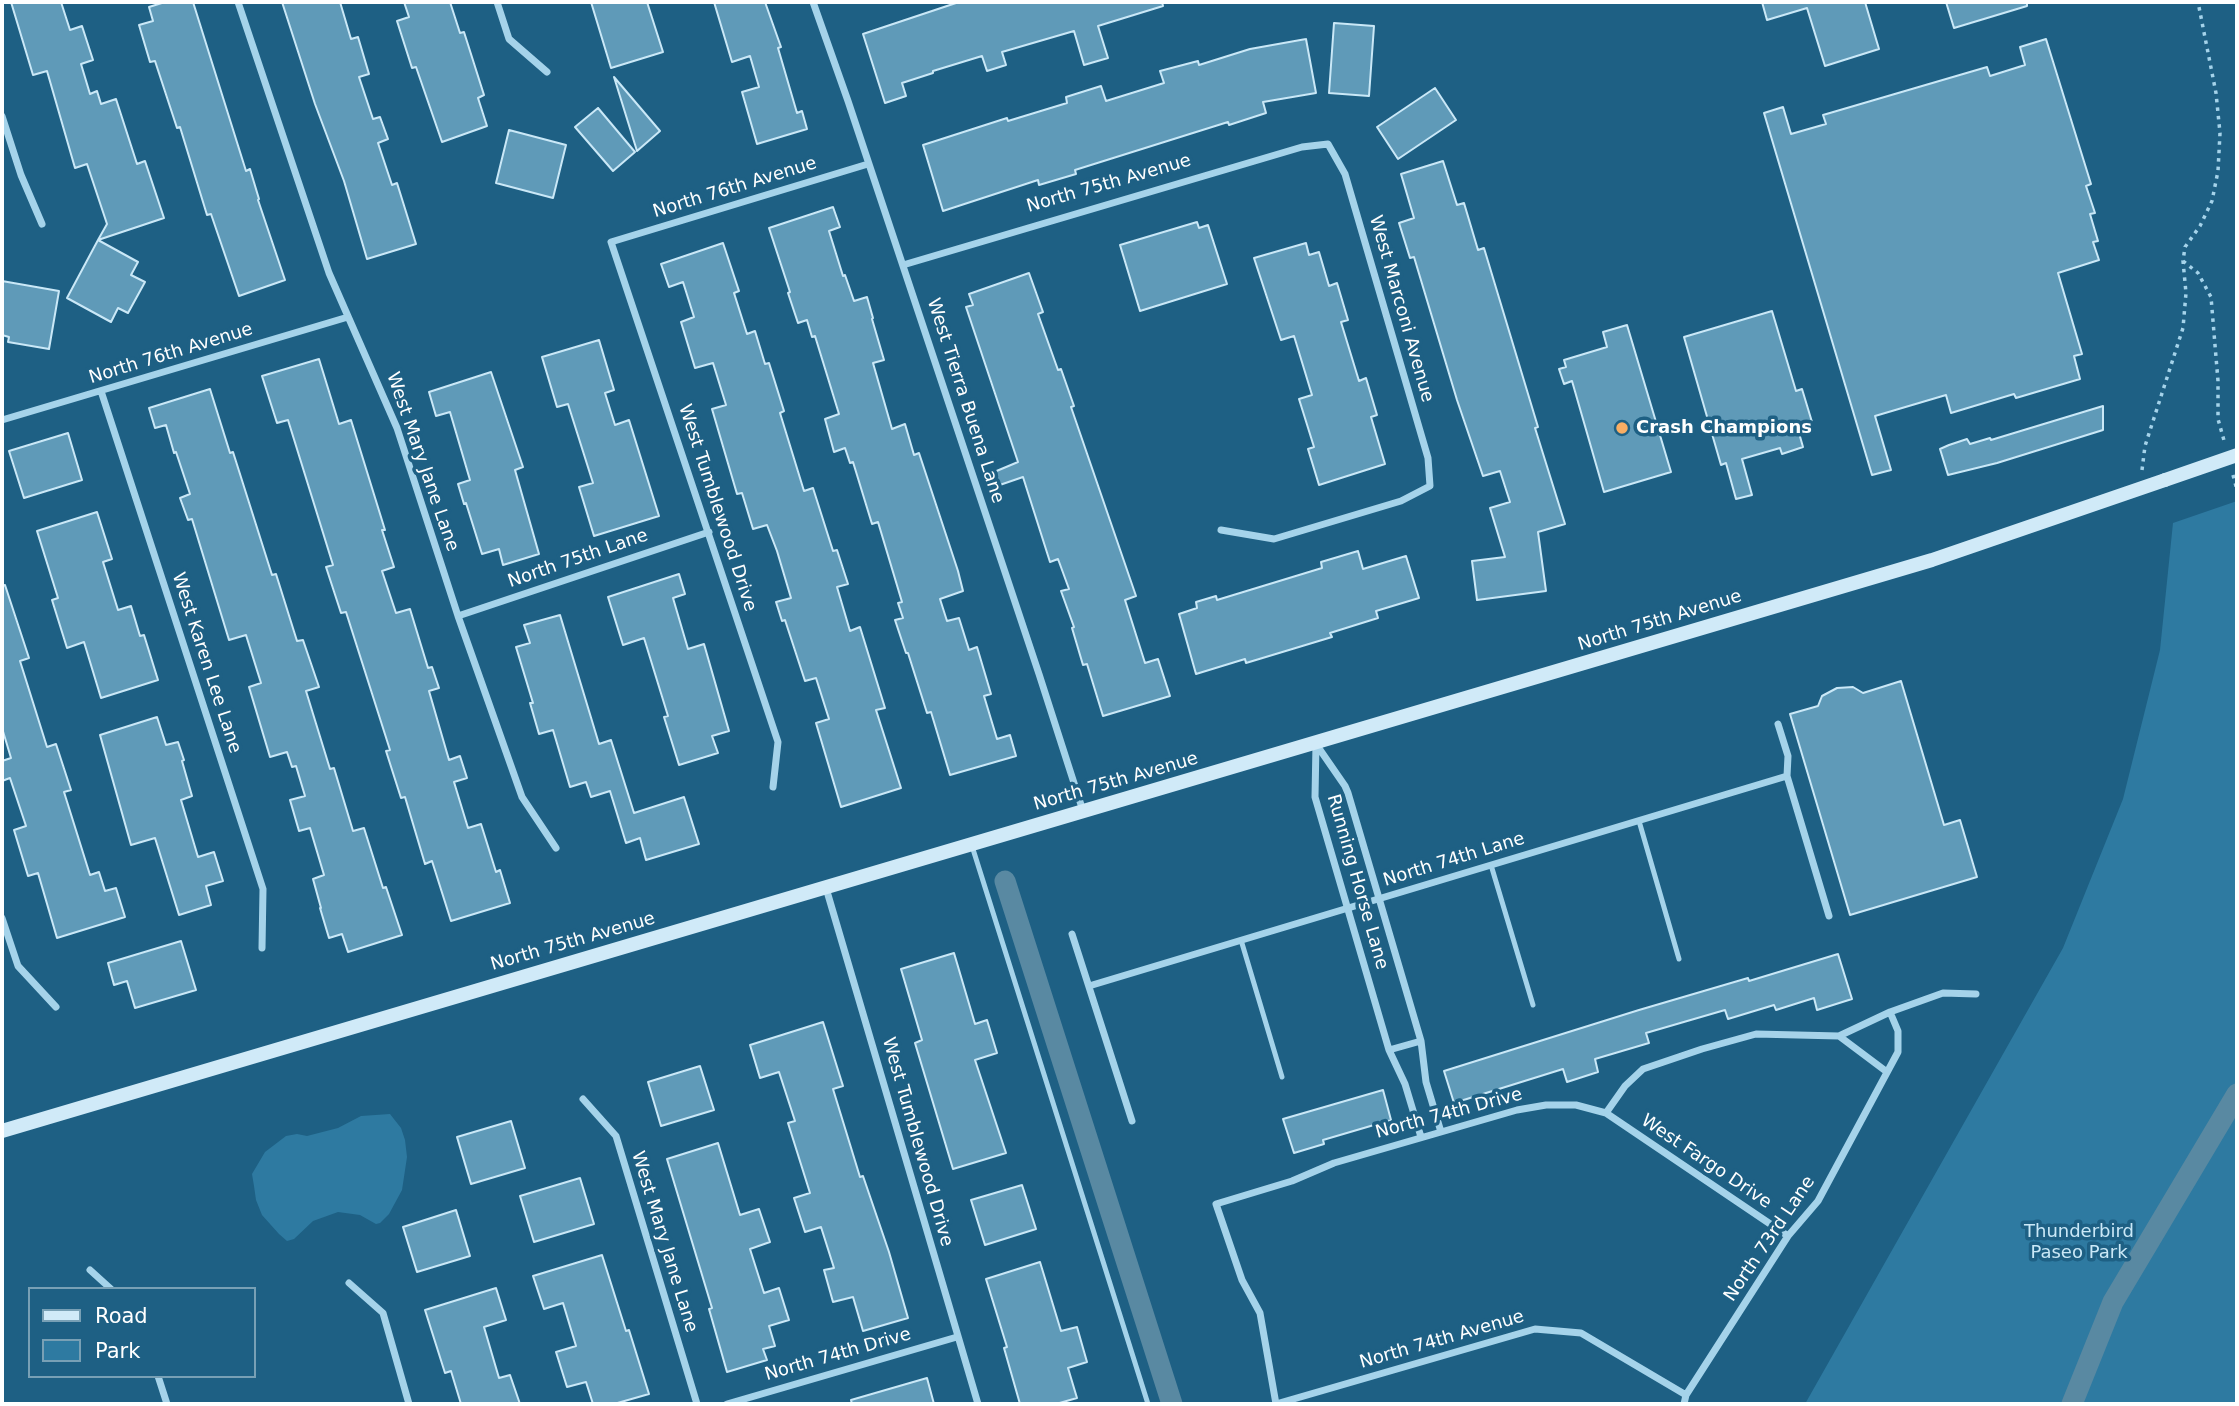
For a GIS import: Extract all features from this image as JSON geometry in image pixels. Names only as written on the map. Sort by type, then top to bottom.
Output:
[{"type":"main road","name":"North 75th Avenue","points":[[2,1131],[1940,557],[2232,459]]},
{"type":"street","name":"West Mary Jane Lane","points":[[238,2],[329,273],[397,428],[458,616],[522,797],[556,848]]},
{"type":"street","points":[[497,2],[509,39],[547,72]]},
{"type":"street","name":"West Tierra Buena Lane","points":[[815,2],[1083,812]]},
{"type":"street","points":[[2,116],[21,175],[42,224]]},
{"type":"street","name":"North 75th Avenue","points":[[903,265],[1302,148],[1328,144]]},
{"type":"street","name":"West Marconi Avenue","points":[[1221,530],[1275,539],[1401,501],[1430,486],[1428,458],[1345,174],[1328,144]]},
{"type":"street","name":"North 76th Avenue","points":[[611,242],[869,164]]},
{"type":"street","name":"West Tumblewood Drive","points":[[611,242],[778,742],[773,787]]},
{"type":"street","name":"North 76th Avenue","points":[[2,420],[348,317]]},
{"type":"street","name":"West Karen Lee Lane","points":[[101,391],[263,889],[262,948]]},
{"type":"street","name":"North 75th Lane","points":[[458,616],[709,532]]},
{"type":"street","points":[[1779,724],[1788,756],[1787,776],[1829,916]]},
{"type":"street","name":"Running Horse Lane","points":[[1316,744],[1345,786],[1421,1041],[1426,1082],[1441,1132]]},
{"type":"street","name":"Running Horse Lane","points":[[1316,744],[1315,797],[1389,1050],[1405,1084],[1421,1137]]},
{"type":"street","name":"North 74th Lane","points":[[1089,986],[1787,776]]},
{"type":"street","name":"West Tumblewood Drive","points":[[826,888],[978,1404]]},
{"type":"street","points":[[2,918],[18,966],[56,1007]]},
{"type":"street","points":[[1072,934],[1132,1121]]},
{"type":"street","points":[[1606,1113],[1625,1086],[1643,1069],[1653,1065],[1756,1034],[1839,1036],[1890,1012],[1943,993],[1976,994]]},
{"type":"street","name":"North 73rd Lane","points":[[1684,1404],[1686,1395],[1788,1236],[1818,1201],[1898,1052],[1898,1031],[1890,1012]]},
{"type":"street","points":[[1839,1036],[1887,1072]]},
{"type":"street","points":[[1389,1050],[1421,1041]]},
{"type":"street","name":"West Mary Jane Lane","points":[[583,1099],[616,1136],[697,1404]]},
{"type":"street","name":"North 74th Drive","points":[[1276,1404],[1260,1313],[1242,1280],[1216,1204],[1292,1181],[1334,1163],[1517,1110],[1546,1105],[1577,1105],[1606,1113]]},
{"type":"street","name":"West Fargo Drive","points":[[1606,1113],[1788,1236]]},
{"type":"street","points":[[90,1270],[109,1287]]},
{"type":"street","points":[[349,1283],[383,1312],[409,1404]]},
{"type":"street","name":"North 74th Avenue","points":[[1276,1404],[1535,1329],[1581,1333],[1686,1395]]},
{"type":"street","name":"North 74th Drive","points":[[727,1404],[957,1337]]},
{"type":"street","points":[[159,1378],[167,1404]]},
{"type":"lane","points":[[1639,821],[1679,959]]},
{"type":"lane","points":[[972,844],[1148,1404]]},
{"type":"lane","points":[[1491,865],[1532,1004]]},
{"type":"lane","points":[[1241,940],[1282,1077]]},
{"type":"path","points":[[2139,489],[2145,446],[2183,328],[2186,293],[2183,261],[2185,247],[2200,226],[2212,201],[2218,170],[2220,133],[2216,93],[2198,2]]},
{"type":"path","points":[[2183,261],[2198,273],[2211,298],[2218,381],[2218,419],[2232,459],[2237,490]]},
{"type":"green space","name":"Thunderbird Paseo Park","points":[[2237,501],[2237,1404],[1805,1404],[2063,948],[2123,799],[2160,650],[2173,523]]},
{"type":"green space","points":[[390,1114],[401,1128],[407,1157],[402,1190],[389,1214],[376,1224],[360,1215],[338,1212],[313,1221],[294,1239],[287,1241],[262,1215],[256,1200],[252,1174],[265,1152],[286,1136],[307,1136],[338,1128],[361,1116]]},
{"type":"building","points":[[11,2],[61,2],[70,30],[82,26],[93,60],[81,64],[90,94],[97,91],[101,104],[116,99],[137,164],[145,161],[164,218],[98,240],[107,224],[87,164],[75,168],[47,71],[33,75]]},
{"type":"building","points":[[165,2],[193,2],[246,171],[250,169],[285,280],[239,296],[211,214],[207,215],[180,127],[177,128],[155,61],[150,62],[139,25],[153,21],[149,7]]},
{"type":"building","points":[[282,2],[340,2],[351,39],[358,37],[369,74],[359,77],[373,119],[380,117],[388,139],[378,143],[392,185],[397,183],[416,244],[367,259],[344,181],[315,104]]},
{"type":"building","points":[[404,2],[450,2],[460,33],[464,32],[484,95],[478,98],[487,126],[442,142],[416,67],[412,68],[397,21],[409,17]]},
{"type":"building","points":[[591,2],[647,2],[663,52],[611,68]]},
{"type":"building","points":[[714,2],[765,2],[781,47],[778,48],[797,113],[802,111],[807,129],[757,144],[742,92],[759,87],[750,56],[732,62]]},
{"type":"building","points":[[959,2],[1162,2],[1163,6],[1098,26],[1108,58],[1084,65],[1074,31],[1002,52],[1006,65],[987,71],[982,56],[933,71],[902,83],[906,96],[885,103],[863,34]]},
{"type":"building","points":[[1762,2],[1865,2],[1879,49],[1825,66],[1807,8],[1767,20]]},
{"type":"building","points":[[1946,2],[2027,2],[2027,6],[1954,28]]},
{"type":"building","points":[[1334,23],[1374,26],[1369,96],[1329,93]]},
{"type":"building","points":[[1306,39],[1316,93],[1263,102],[1266,113],[1229,125],[1228,122],[1075,170],[1076,174],[1039,185],[1038,180],[943,211],[923,145],[1007,118],[1008,121],[1067,103],[1066,97],[1101,86],[1106,101],[1164,83],[1160,71],[1198,61],[1199,65],[1250,49]]},
{"type":"building","points":[[2046,39],[2091,184],[2086,186],[2095,213],[2090,214],[2098,241],[2093,242],[2099,260],[2058,273],[2082,354],[2074,356],[2080,379],[2016,398],[2014,394],[1951,413],[1946,395],[1875,416],[1891,470],[1872,475],[1764,113],[1783,107],[1791,134],[1826,124],[1823,115],[1987,67],[1990,76],[2025,65],[2020,47]]},
{"type":"building","points":[[614,77],[660,131],[637,151]]},
{"type":"building","points":[[1435,88],[1456,120],[1398,159],[1377,127]]},
{"type":"building","points":[[598,108],[635,152],[613,171],[575,127]]},
{"type":"building","points":[[509,130],[566,145],[553,198],[496,183]]},
{"type":"building","points":[[1443,161],[1457,205],[1464,203],[1478,250],[1484,248],[1565,524],[1538,532],[1546,591],[1477,600],[1472,561],[1505,557],[1490,508],[1510,502],[1500,471],[1483,476],[1414,257],[1410,258],[1399,223],[1414,218],[1401,174]]},
{"type":"building","points":[[833,207],[840,227],[829,231],[843,276],[845,275],[854,301],[867,297],[873,318],[884,360],[873,363],[892,429],[905,424],[914,455],[919,453],[958,571],[963,591],[940,599],[947,621],[959,618],[969,650],[977,647],[991,694],[984,696],[997,739],[1010,735],[1016,756],[950,775],[931,712],[927,713],[895,620],[903,618],[898,603],[902,602],[878,522],[872,524],[853,462],[850,463],[845,448],[834,452],[825,419],[839,414],[815,336],[812,337],[807,320],[798,323],[769,228]]},
{"type":"building","points":[[1197,222],[1199,228],[1208,225],[1227,284],[1140,311],[1120,245]]},
{"type":"building","points":[[98,240],[138,262],[131,275],[145,282],[128,313],[118,308],[111,322],[67,298]]},
{"type":"building","points":[[723,243],[739,291],[734,293],[747,334],[755,331],[765,364],[769,363],[784,411],[780,413],[804,491],[813,488],[833,551],[837,550],[848,584],[837,587],[850,631],[860,627],[885,708],[876,710],[901,788],[841,807],[816,723],[829,719],[816,678],[805,681],[785,620],[782,621],[776,602],[791,598],[777,551],[767,525],[753,529],[742,493],[737,494],[712,409],[726,405],[713,363],[695,368],[681,322],[694,317],[683,282],[669,287],[661,264]]},
{"type":"building","points":[[1306,243],[1309,255],[1319,252],[1329,286],[1337,283],[1348,320],[1341,322],[1359,381],[1366,378],[1377,415],[1371,417],[1385,464],[1319,485],[1308,449],[1314,447],[1299,399],[1312,395],[1294,336],[1281,340],[1254,258]]},
{"type":"building","points":[[1029,273],[1043,312],[1038,314],[1074,406],[1071,407],[1136,596],[1125,600],[1145,663],[1158,659],[1170,696],[1103,716],[1087,664],[1083,665],[1072,628],[1074,627],[1061,591],[1069,589],[1058,559],[1050,562],[1023,477],[991,488],[987,475],[1018,462],[966,307],[973,305],[969,294]]},
{"type":"building","points":[[2,281],[59,291],[49,349],[8,342],[9,337],[2,335]]},
{"type":"building","points":[[1772,311],[1796,391],[1802,389],[1812,422],[1797,426],[1803,447],[1782,454],[1780,448],[1742,459],[1752,495],[1736,499],[1726,463],[1721,465],[1684,337]]},
{"type":"building","name":"Crash Champions","points":[[1627,325],[1671,472],[1604,492],[1572,381],[1564,384],[1559,369],[1566,367],[1564,360],[1607,347],[1603,332]]},
{"type":"building","points":[[599,340],[614,390],[605,393],[615,425],[629,420],[659,516],[594,536],[579,487],[593,483],[568,404],[557,407],[542,357]]},
{"type":"building","points":[[319,359],[339,424],[351,420],[385,530],[382,530],[394,567],[382,571],[396,613],[410,609],[428,668],[432,667],[439,688],[429,691],[449,760],[460,756],[467,778],[454,782],[468,828],[481,824],[496,872],[500,870],[510,903],[451,921],[432,861],[425,864],[405,797],[401,798],[386,751],[390,750],[346,612],[341,613],[326,567],[333,565],[288,420],[277,423],[262,376]]},
{"type":"building","points":[[491,372],[523,467],[515,470],[539,554],[503,565],[499,549],[482,554],[458,484],[470,480],[450,412],[436,416],[429,392]]},
{"type":"building","points":[[210,389],[272,575],[276,574],[297,641],[303,640],[319,687],[306,691],[330,769],[334,768],[353,831],[364,828],[383,888],[386,887],[402,935],[348,952],[342,934],[329,938],[320,908],[313,879],[324,875],[310,828],[299,831],[290,800],[305,796],[296,766],[292,767],[287,752],[270,757],[249,687],[261,683],[246,635],[229,640],[192,519],[188,520],[180,498],[190,494],[176,452],[174,453],[166,425],[155,428],[149,408]]},
{"type":"building","points":[[2103,406],[2103,430],[1997,463],[1948,475],[1940,449],[1967,439],[1970,444],[1990,438],[1991,440]]},
{"type":"building","points":[[68,433],[82,480],[24,498],[9,451]]},
{"type":"building","points":[[97,512],[112,559],[103,562],[118,610],[131,606],[140,636],[144,635],[158,680],[101,698],[84,642],[67,648],[52,600],[58,598],[37,531]]},
{"type":"building","points":[[1358,551],[1363,569],[1406,556],[1419,598],[1376,611],[1378,618],[1330,633],[1332,637],[1246,663],[1245,659],[1196,674],[1179,614],[1197,608],[1196,602],[1216,596],[1217,600],[1322,568],[1321,562]]},
{"type":"building","points":[[679,574],[685,594],[673,598],[688,649],[704,644],[729,731],[712,736],[718,753],[679,765],[664,717],[668,716],[644,638],[623,645],[608,597]]},
{"type":"building","points":[[5,585],[29,658],[20,661],[47,747],[56,744],[71,790],[64,792],[90,875],[99,872],[105,891],[116,888],[125,917],[57,938],[38,873],[28,876],[14,830],[26,826],[10,778],[2,781],[2,761],[11,758],[2,728],[2,586]]},
{"type":"building","points":[[560,615],[599,744],[611,740],[634,813],[684,797],[699,844],[646,860],[640,838],[626,843],[610,791],[591,797],[586,782],[570,787],[553,730],[539,734],[530,703],[533,703],[516,647],[530,643],[524,625]]},
{"type":"building","points":[[1901,681],[1944,825],[1960,820],[1977,877],[1850,915],[1790,714],[1818,706],[1822,696],[1837,688],[1853,687],[1863,693]]},
{"type":"building","points":[[157,717],[166,745],[178,742],[184,760],[182,761],[192,796],[181,800],[198,857],[214,852],[223,881],[206,886],[211,905],[179,915],[155,838],[131,845],[100,735]]},
{"type":"building","points":[[181,941],[196,990],[135,1008],[127,981],[114,985],[108,963]]},
{"type":"building","points":[[954,953],[975,1024],[987,1020],[997,1053],[975,1060],[1006,1153],[953,1169],[915,1043],[922,1040],[901,969]]},
{"type":"building","points":[[1838,954],[1852,999],[1817,1010],[1814,998],[1776,1010],[1774,1005],[1728,1019],[1725,1010],[1646,1033],[1649,1043],[1595,1059],[1598,1072],[1567,1082],[1563,1069],[1454,1103],[1444,1071],[1639,1010]]},
{"type":"building","points":[[823,1022],[843,1086],[833,1089],[860,1177],[863,1176],[889,1252],[908,1318],[863,1331],[853,1297],[833,1302],[824,1270],[834,1268],[821,1227],[805,1232],[794,1198],[810,1193],[788,1123],[795,1121],[779,1072],[760,1078],[750,1045]]},
{"type":"building","points":[[700,1066],[714,1110],[661,1126],[648,1082]]},
{"type":"building","points":[[1383,1090],[1391,1120],[1323,1140],[1324,1144],[1294,1153],[1283,1119]]},
{"type":"building","points":[[511,1121],[525,1168],[471,1184],[457,1137]]},
{"type":"building","points":[[718,1143],[740,1215],[759,1209],[770,1242],[750,1249],[764,1293],[779,1288],[789,1320],[769,1326],[775,1346],[763,1349],[767,1360],[727,1372],[709,1309],[712,1308],[667,1159]]},
{"type":"building","points":[[580,1178],[594,1224],[534,1242],[520,1196]]},
{"type":"building","points":[[1022,1185],[1036,1229],[985,1245],[971,1200]]},
{"type":"building","points":[[456,1210],[470,1256],[417,1272],[403,1227]]},
{"type":"building","points":[[602,1255],[649,1394],[614,1404],[593,1404],[586,1382],[567,1387],[556,1352],[576,1346],[563,1303],[544,1309],[533,1276]]},
{"type":"building","points":[[1040,1262],[1061,1331],[1077,1327],[1087,1362],[1068,1368],[1077,1398],[1056,1404],[1020,1404],[1004,1348],[1007,1347],[986,1279]]},
{"type":"building","points":[[496,1288],[506,1320],[484,1327],[499,1378],[510,1375],[520,1404],[461,1404],[451,1371],[445,1373],[425,1310]]},
{"type":"building","points":[[927,1378],[934,1404],[852,1404],[851,1400]]},
{"type":"waterway","points":[[1005,881],[1172,1404]]},
{"type":"waterway","points":[[2072,1404],[2113,1302],[2237,1094]]},
{"type":"place","name":"Crash Champions","points":[[1622,428]]}]
